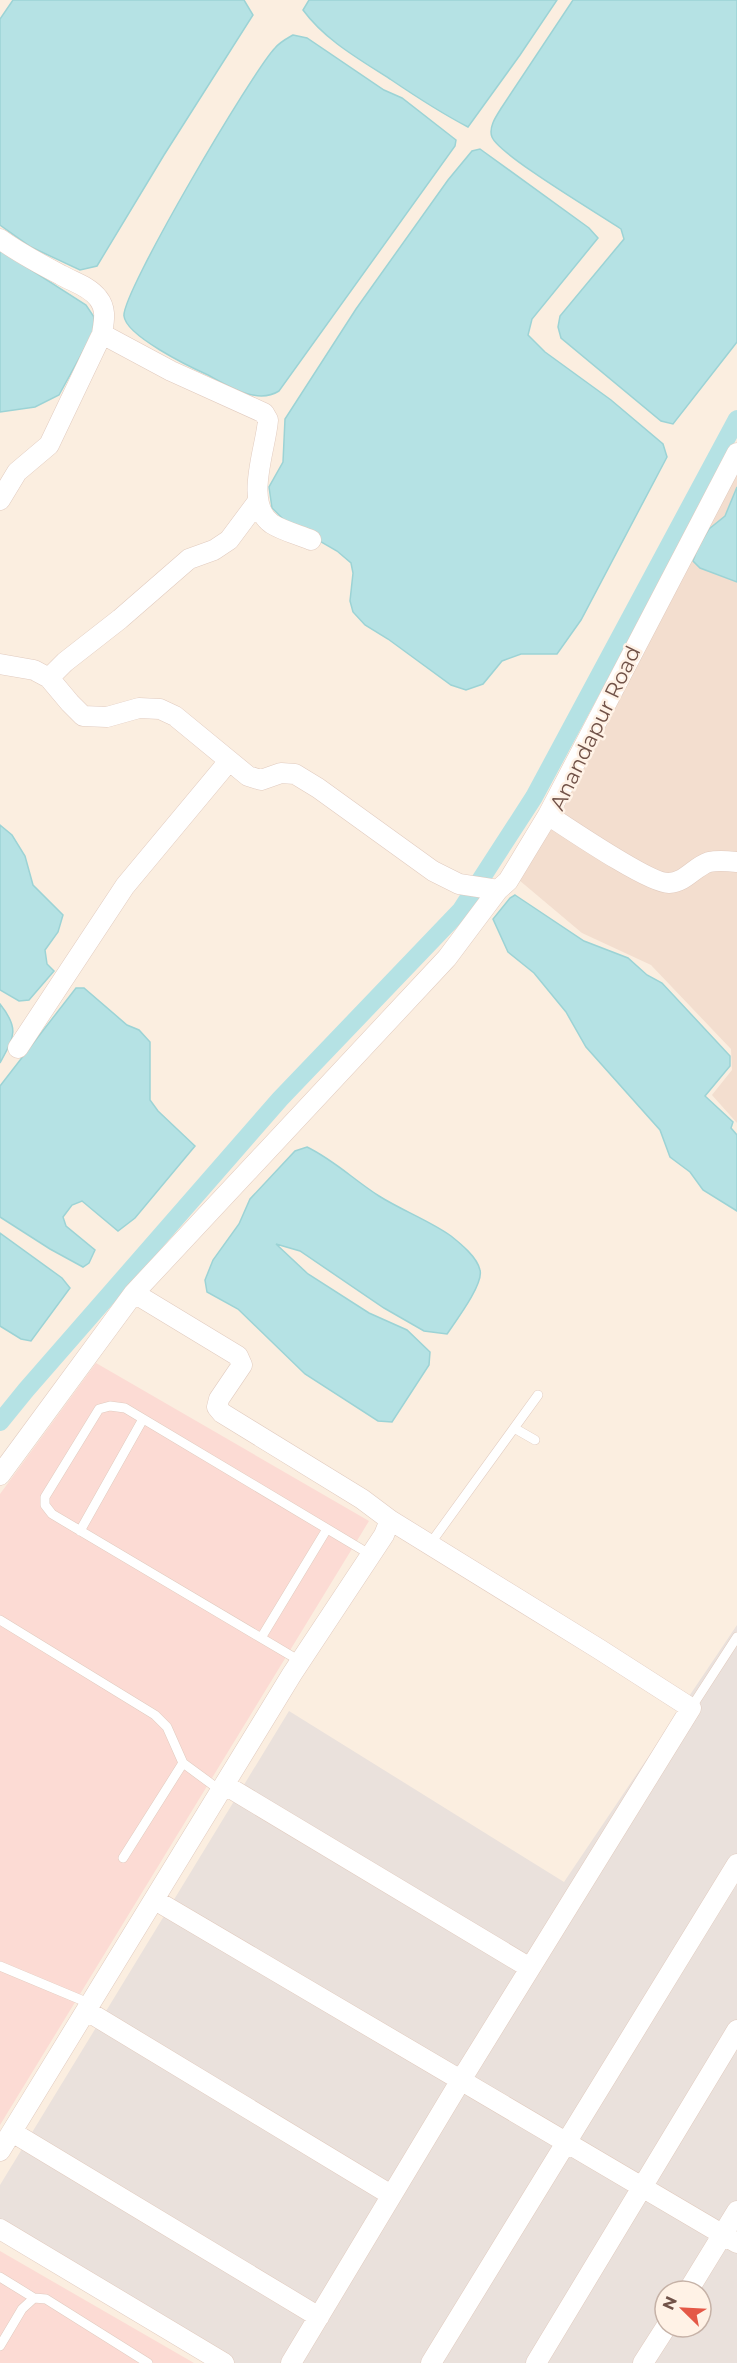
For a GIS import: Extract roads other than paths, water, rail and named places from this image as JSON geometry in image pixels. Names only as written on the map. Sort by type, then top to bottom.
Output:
[{"type":"street","points":[[0,239],[14,250],[84,286],[97,297],[105,317],[102,334],[49,445],[17,472],[0,500]]},
{"type":"street","points":[[102,334],[171,371],[264,413],[268,420],[258,480],[258,501],[262,515],[272,524],[311,540]]},
{"type":"street","name":"Anandapur Road","points":[[737,453],[548,815],[606,854],[666,883],[681,881],[708,863],[737,862]]},
{"type":"street","points":[[50,678],[65,662],[120,619],[189,559],[214,550],[229,540],[258,501]]},
{"type":"street","points":[[0,664],[34,670],[50,678],[83,716],[107,717],[139,708],[160,709],[174,716],[248,777],[261,780],[281,774],[295,774],[433,871],[459,884],[490,889]]},
{"type":"street","points":[[18,1048],[125,886],[228,761]]},
{"type":"street","points":[[0,1475],[134,1293],[447,958],[490,889],[508,880],[548,815]]},
{"type":"street","points":[[134,1293],[237,1356],[242,1365],[219,1399],[217,1407],[222,1413],[691,1708],[461,2080],[291,2363]]},
{"type":"street","points":[[0,2151],[6,2128],[89,2008],[300,1661],[384,1535],[390,1520]]},
{"type":"street","points":[[223,1788],[530,1968]]},
{"type":"street","points":[[430,2363],[737,1864]]},
{"type":"street","points":[[155,1900],[730,2239]]},
{"type":"street","points":[[89,2008],[391,2195]]},
{"type":"street","points":[[536,2363],[737,2030]]},
{"type":"street","points":[[6,2128],[319,2317]]},
{"type":"street","points":[[698,2279],[730,2239],[737,2211]]},
{"type":"street","points":[[0,2229],[224,2363]]},
{"type":"street","points":[[643,2363],[658,2339]]},
{"type":"lane","points":[[430,1544],[538,1395]]},
{"type":"lane","points":[[300,1661],[52,1514],[45,1505],[45,1497],[99,1409],[110,1406],[125,1408],[371,1555]]},
{"type":"lane","points":[[81,1531],[143,1419]]},
{"type":"lane","points":[[514,1428],[535,1440]]},
{"type":"lane","points":[[261,1638],[327,1529]]},
{"type":"lane","points":[[0,1620],[155,1715],[167,1727],[183,1764],[223,1788]]},
{"type":"lane","points":[[691,1708],[737,1637]]},
{"type":"lane","points":[[123,1858],[183,1764]]},
{"type":"lane","points":[[0,1966],[89,2008]]},
{"type":"lane","points":[[0,2277],[34,2298],[46,2299],[148,2363]]},
{"type":"lane","points":[[0,2346],[22,2309],[34,2298]]},
{"type":"water","points":[[13,0],[244,0],[253,15],[97,266],[80,270],[31,247],[0,225],[0,19]]},
{"type":"water","points":[[309,0],[557,0],[468,127],[419,98],[332,40],[303,10]]},
{"type":"water","points":[[573,0],[737,0],[737,342],[673,424],[661,421],[561,338],[558,327],[560,316],[624,239],[621,229],[512,157],[499,146],[491,133],[492,125],[498,114]]},
{"type":"water","points":[[293,35],[307,38],[384,90],[402,98],[456,140],[455,146],[279,391],[261,396],[233,389],[160,350],[135,333],[127,324],[124,316],[143,268],[216,138],[262,66],[277,46]]},
{"type":"water","points":[[480,149],[589,228],[598,238],[532,319],[528,335],[545,352],[611,400],[663,444],[667,457],[581,620],[557,654],[521,654],[502,661],[483,684],[466,690],[451,685],[365,625],[353,612],[350,601],[353,573],[351,563],[337,551],[285,521],[272,508],[269,487],[283,462],[285,419],[356,309],[448,180],[472,151]]},
{"type":"water","points":[[0,250],[86,305],[94,317],[93,333],[59,395],[35,407],[0,412]]},
{"type":"water","points":[[737,487],[737,582],[700,568],[693,561],[709,529],[725,516]]},
{"type":"water","points":[[0,825],[12,835],[25,856],[33,885],[63,915],[58,932],[45,950],[47,964],[54,971],[29,1000],[19,1001],[0,990]]},
{"type":"water","points":[[515,895],[584,941],[628,958],[647,975],[662,983],[730,1056],[730,1066],[705,1096],[733,1122],[731,1128],[737,1135],[737,1211],[703,1190],[690,1172],[670,1157],[660,1130],[586,1047],[566,1012],[534,973],[508,952],[493,919]]},
{"type":"water","points":[[76,988],[84,988],[127,1025],[139,1030],[150,1042],[150,1100],[158,1111],[195,1146],[135,1218],[118,1231],[82,1201],[72,1205],[63,1217],[66,1226],[95,1250],[89,1263],[83,1267],[0,1217],[0,1086]]},
{"type":"water","points":[[0,1004],[10,1020],[13,1033],[0,1063]]},
{"type":"water","points":[[307,1147],[379,1196],[451,1236],[472,1256],[480,1270],[478,1284],[447,1334],[424,1331],[384,1308],[300,1251],[276,1244],[308,1274],[369,1313],[407,1330],[430,1352],[429,1365],[392,1422],[378,1421],[305,1374],[238,1309],[207,1292],[205,1280],[213,1260],[239,1224],[250,1199],[295,1151]]},
{"type":"water","points":[[0,1233],[62,1278],[70,1288],[31,1341],[21,1339],[0,1326]]},
{"type":"waterway","points":[[0,1422],[280,1099],[461,910],[534,797],[737,419]]}]
